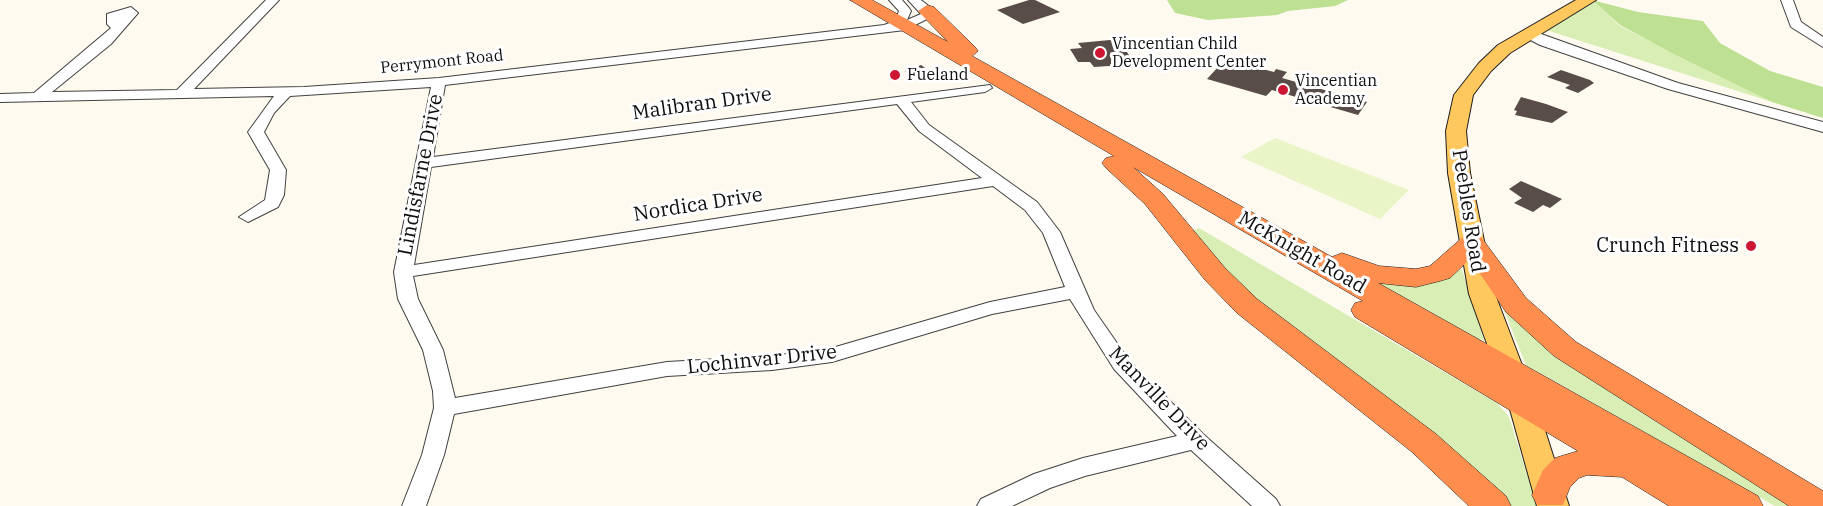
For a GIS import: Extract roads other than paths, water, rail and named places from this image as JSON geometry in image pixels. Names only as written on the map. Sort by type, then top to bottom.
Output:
[{"type":"highway","name":"McKnight Road","points":[[862,2],[1114,163],[1517,387],[1746,506]]},
{"type":"highway","points":[[920,5],[991,83]]},
{"type":"highway","name":"McKnight Road","points":[[991,83],[1168,177],[1517,387],[1629,465],[1699,506]]},
{"type":"highway","points":[[1114,163],[1154,199],[1215,274],[1247,306],[1438,455],[1493,506]]},
{"type":"highway","points":[[1168,177],[1331,258],[1375,274],[1407,278],[1433,274],[1446,267],[1472,243],[1516,305],[1565,349],[1818,506]]},
{"type":"highway","points":[[1551,501],[1560,474],[1577,464],[1598,461],[1629,465]]},
{"type":"main road","name":"Peebles Road","points":[[1551,501],[1517,387],[1482,294],[1457,158],[1456,131],[1461,104],[1468,88],[1485,67],[1504,49],[1588,0]]},
{"type":"street","points":[[182,93],[273,0]]},
{"type":"street","points":[[895,0],[905,9],[897,26]]},
{"type":"street","points":[[1787,0],[1795,24],[1823,43]]},
{"type":"street","points":[[897,26],[924,19],[920,5]]},
{"type":"street","points":[[38,97],[98,49],[120,26]]},
{"type":"street","name":"Perrymont Road","points":[[0,98],[285,92],[439,82],[897,26]]},
{"type":"street","points":[[1530,34],[1545,42],[1628,71],[1823,127]]},
{"type":"street","name":"Lindisfarne Drive","points":[[414,506],[433,455],[445,408],[444,392],[433,350],[408,299],[403,272],[439,82]]},
{"type":"street","name":"Malibran Drive","points":[[424,163],[901,99],[991,83]]},
{"type":"street","points":[[248,218],[272,203],[276,195],[278,170],[256,132],[268,111],[285,92]]},
{"type":"street","name":"Manville Drive","points":[[901,99],[924,128],[1024,199],[1045,222],[1074,291],[1096,330],[1121,364],[1195,440],[1268,506]]},
{"type":"street","name":"Nordica Drive","points":[[403,272],[998,180]]},
{"type":"street","name":"Lochinvar Drive","points":[[445,408],[667,369],[772,363],[832,355],[990,308],[1074,291]]},
{"type":"street","points":[[989,506],[1042,481],[1083,466],[1195,440]]},
{"type":"place","name":"Vincentian Child Development Center","points":[[1100,53]]},
{"type":"place","name":"Fueland","points":[[895,75]]},
{"type":"place","name":"Vincentian Academy","points":[[1283,90]]},
{"type":"place","name":"Crunch Fitness","points":[[1751,246]]}]
